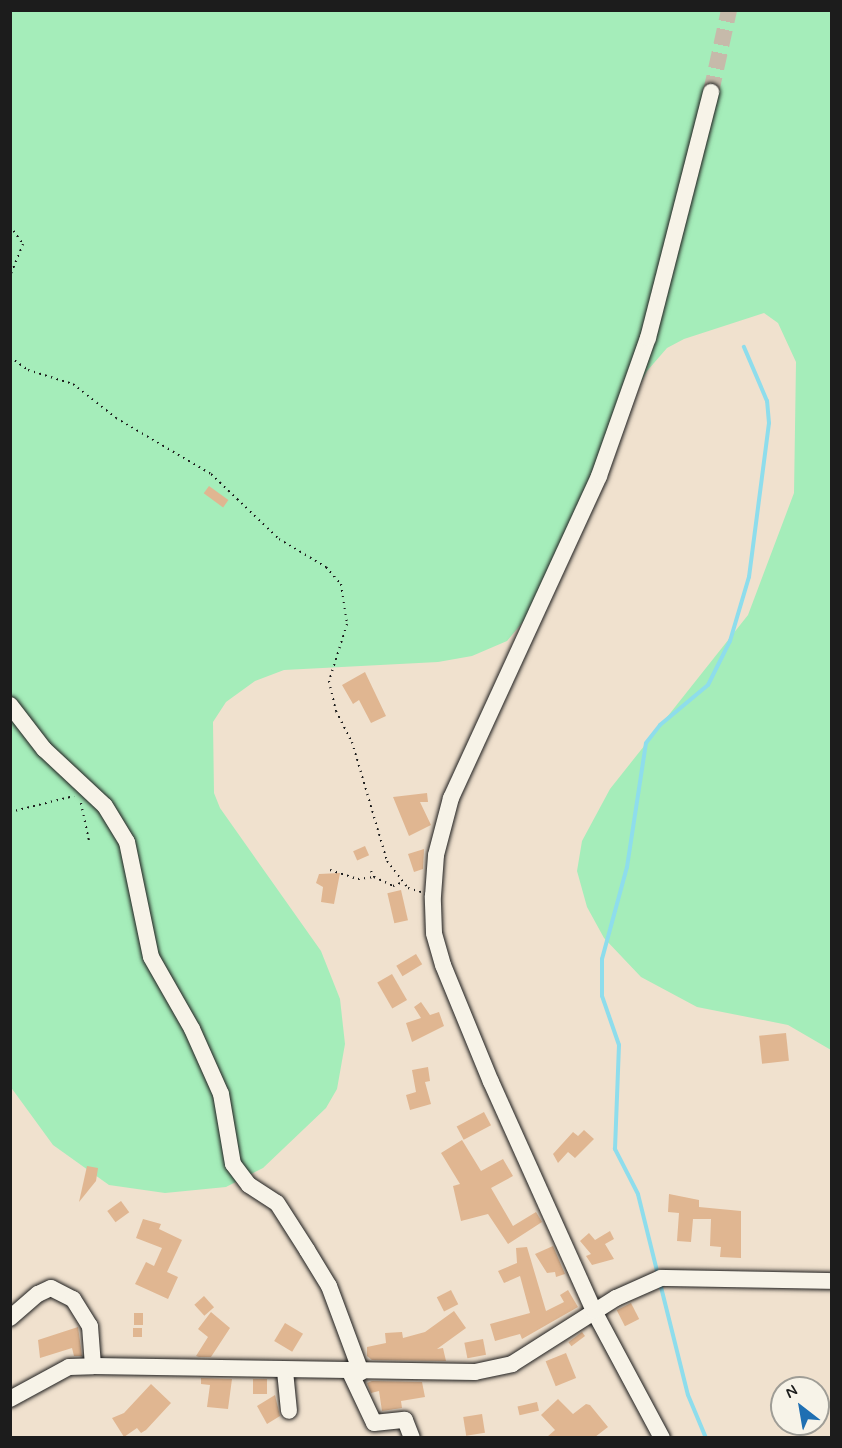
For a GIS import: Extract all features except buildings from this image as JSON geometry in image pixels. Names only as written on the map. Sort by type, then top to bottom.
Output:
[{"type":"street","points":[[662,1437],[594,1311],[443,965],[434,933],[433,896],[436,855],[451,798],[600,476],[644,348],[711,92]]},
{"type":"street","points":[[10,705],[44,749],[105,806],[127,842],[152,957],[192,1029],[221,1094],[233,1164],[249,1185],[277,1203],[329,1286],[355,1372],[374,1423],[405,1420],[412,1437]]},
{"type":"street","points":[[10,1399],[69,1367],[475,1372],[512,1364],[643,1282],[661,1278],[831,1281]]},
{"type":"street","points":[[10,1318],[38,1294],[51,1288],[73,1299],[90,1326],[93,1366]]},
{"type":"street","points":[[285,1371],[289,1411]]},
{"type":"path","points":[[10,226],[23,244],[10,277]]},
{"type":"path","points":[[10,357],[28,370],[73,384],[116,418],[211,474],[279,539],[326,567],[341,584],[346,624],[329,681],[333,701],[352,742],[387,861],[403,882],[433,896]]},
{"type":"path","points":[[10,812],[79,795],[89,840]]},
{"type":"path","points":[[330,870],[357,879],[374,877],[393,886],[403,882]]},
{"type":"path","points":[[371,871],[374,877]]},
{"type":"green space","points":[[10,11],[831,11],[831,1050],[788,1025],[697,1007],[641,977],[604,938],[587,907],[577,871],[582,841],[610,789],[748,615],[794,493],[796,362],[778,323],[764,313],[684,339],[667,348],[647,371],[596,464],[528,616],[507,641],[472,656],[438,662],[284,670],[255,681],[226,702],[213,722],[214,793],[220,808],[321,951],[340,999],[345,1044],[337,1089],[326,1108],[263,1168],[226,1187],[165,1193],[109,1185],[53,1145],[10,1086]]},
{"type":"waterway","points":[[658,1275],[638,1194],[615,1149],[619,1045],[602,996],[602,959],[627,867],[646,743],[660,725],[708,685],[730,641],[749,577],[769,423],[767,401],[744,347]]},
{"type":"waterway","points":[[660,1283],[688,1395],[706,1438]]},
{"type":"tunnel","points":[[711,92],[729,10]]}]
